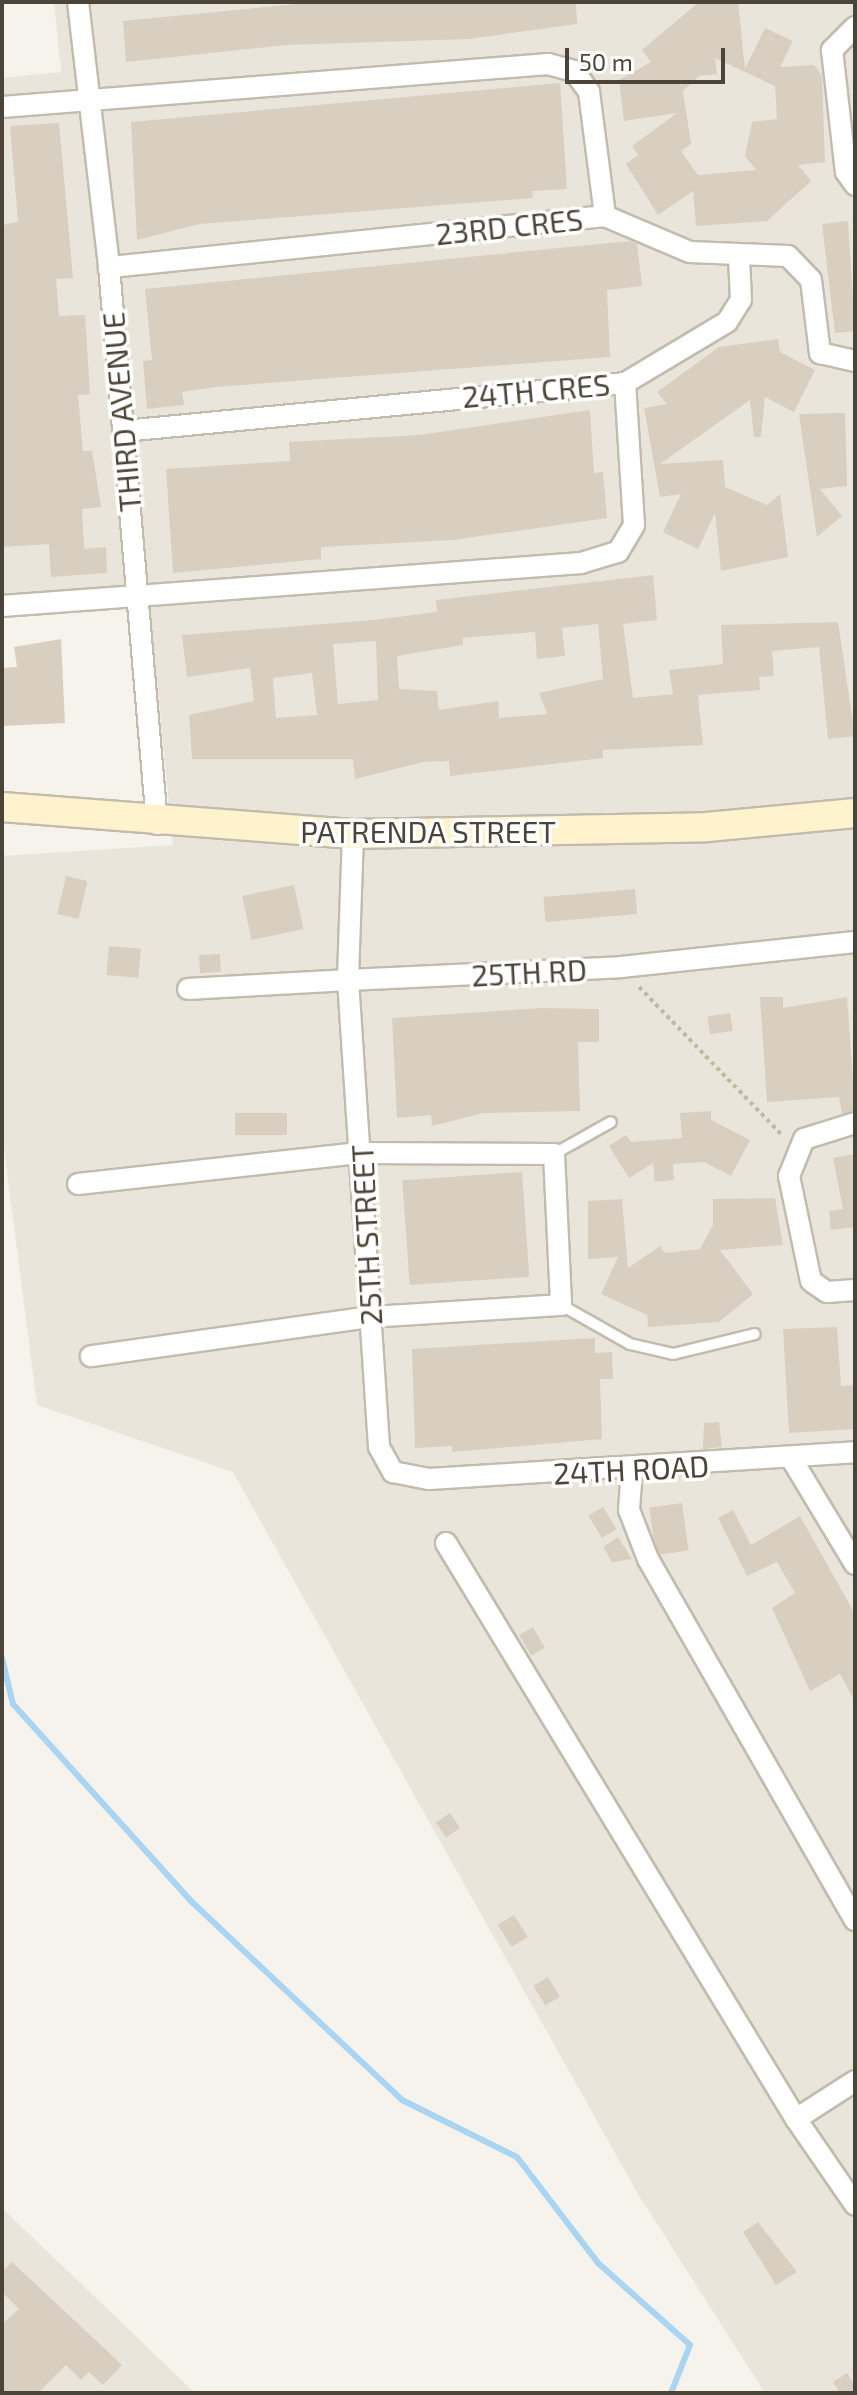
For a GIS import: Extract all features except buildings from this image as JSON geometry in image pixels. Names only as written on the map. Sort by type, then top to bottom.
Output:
[{"type":"street","name":"THIRD AVENUE","points":[[78,2],[109,267],[135,597],[157,824]]},
{"type":"street","points":[[855,27],[832,50],[846,172],[855,185]]},
{"type":"street","name":"23RD CRES","points":[[87,98],[565,66],[589,92],[605,216],[109,267]]},
{"type":"street","points":[[2,107],[87,98]]},
{"type":"street","points":[[605,216],[690,252],[798,263],[811,280],[814,344],[826,358],[855,361]]},
{"type":"street","points":[[625,383],[727,322],[741,300],[739,258]]},
{"type":"street","name":"24TH CRES","points":[[2,606],[603,559],[628,540],[634,525],[625,383],[124,431]]},
{"type":"street","name":"PATRENDA STREET","points":[[2,807],[157,824],[353,834],[707,827],[855,813]]},
{"type":"street","points":[[348,980],[353,834]]},
{"type":"street","name":"25TH RD","points":[[188,989],[621,967],[855,942]]},
{"type":"street","name":"25TH STREET","points":[[348,980],[379,1447],[387,1465],[406,1479]]},
{"type":"street","points":[[855,1123],[816,1132],[796,1148],[789,1176],[806,1270],[827,1292],[855,1290]]},
{"type":"street","points":[[78,1184],[361,1153],[554,1154],[561,1305],[370,1317],[91,1356]]},
{"type":"street","name":"24TH ROAD","points":[[406,1479],[632,1469],[855,1452]]},
{"type":"street","points":[[791,1458],[855,1564]]},
{"type":"street","points":[[632,1469],[629,1510],[648,1559],[855,1920]]},
{"type":"street","points":[[446,1543],[796,2119],[855,2205]]},
{"type":"street","points":[[796,2119],[855,2081]]},
{"type":"lane","points":[[554,1154],[611,1122]]},
{"type":"lane","points":[[561,1305],[630,1344],[673,1354],[755,1334]]},
{"type":"path","points":[[621,967],[796,1148]]},
{"type":"shaded area","points":[[54,2],[855,2],[855,2393],[765,2393],[638,2194],[233,1472],[37,1405],[2,1134],[2,856],[173,845],[149,600],[2,614],[2,78],[61,72]]},
{"type":"shaded area","points":[[2,2208],[195,2393],[2,2393]]},
{"type":"waterway","points":[[2,1658],[13,1704],[191,1901],[402,2100],[517,2157],[598,2263],[690,2345],[671,2393]]}]
